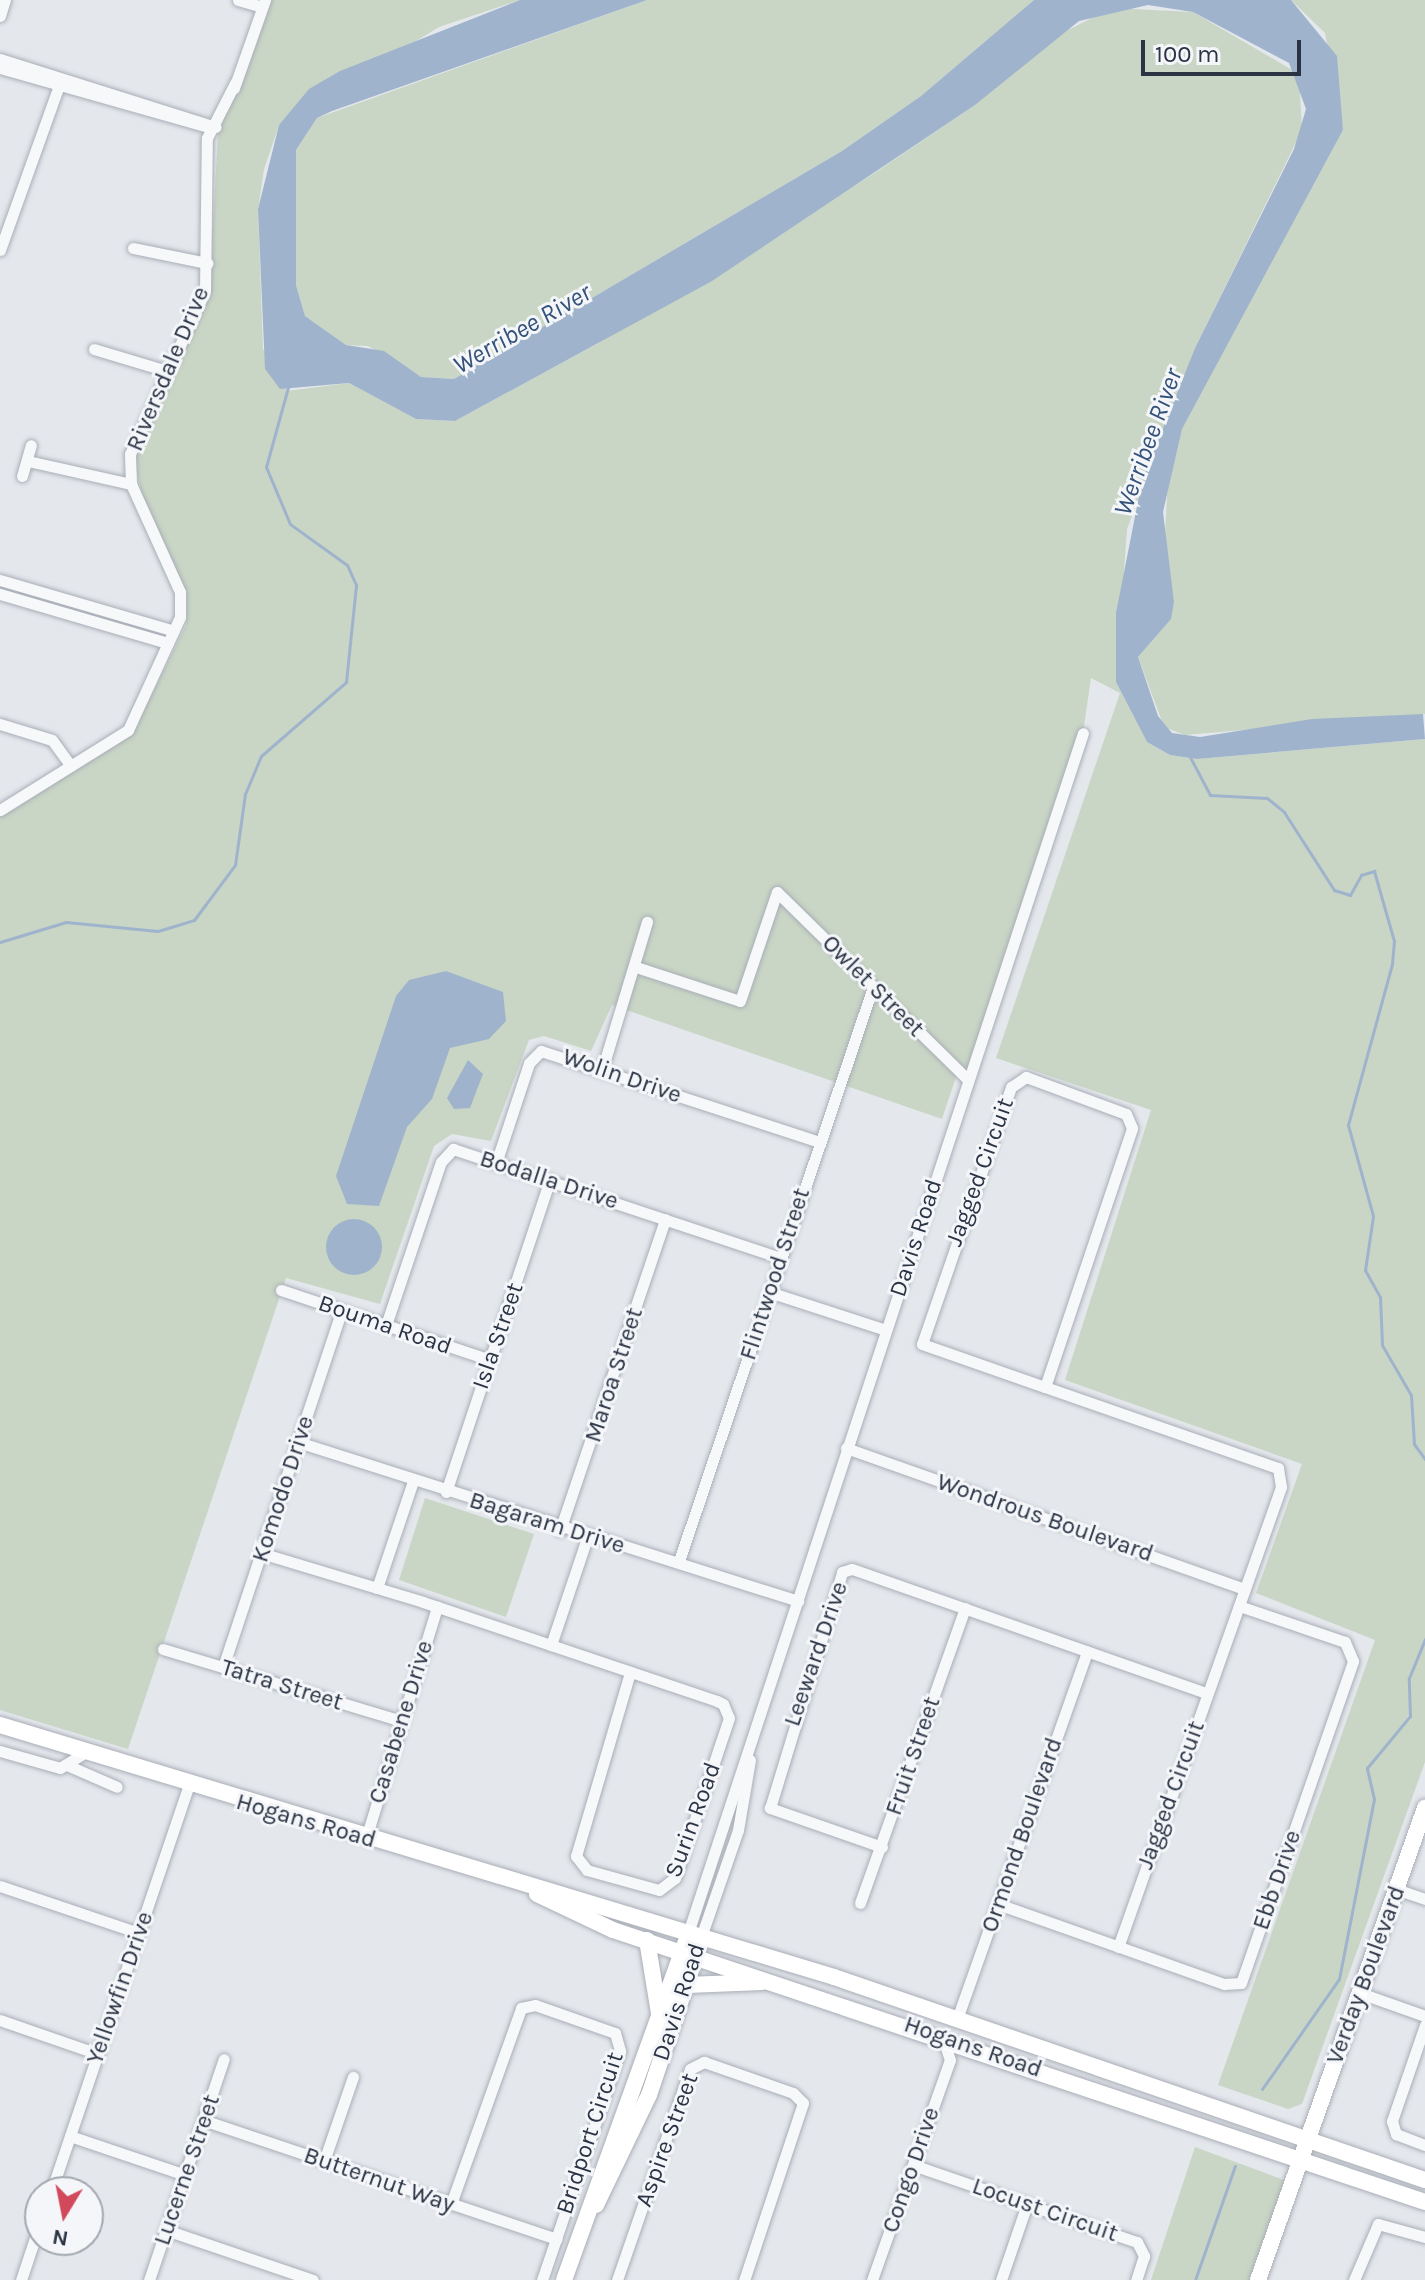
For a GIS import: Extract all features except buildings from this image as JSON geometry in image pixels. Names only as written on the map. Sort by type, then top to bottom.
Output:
[{"type":"street","points":[[0,16],[5,0]]},
{"type":"street","points":[[238,0],[264,4]]},
{"type":"street","name":"Riversdale Drive","points":[[0,810],[135,721],[174,631],[180,592],[131,484],[133,439],[203,296],[207,263],[205,170],[212,126],[235,83],[264,4]]},
{"type":"street","points":[[0,59],[60,81],[212,126]]},
{"type":"street","points":[[0,68],[60,81]]},
{"type":"street","points":[[0,250],[4,223],[60,81]]},
{"type":"street","points":[[133,248],[207,263]]},
{"type":"street","points":[[94,349],[167,371]]},
{"type":"street","points":[[22,476],[31,445]]},
{"type":"street","points":[[28,461],[131,484]]},
{"type":"street","points":[[0,580],[168,643]]},
{"type":"street","points":[[0,594],[174,631]]},
{"type":"street","points":[[0,724],[52,740],[71,766]]},
{"type":"street","name":"Davis Road","points":[[574,2250],[642,2113],[687,1985],[694,1935],[738,1830],[752,1743],[846,1448],[1083,733]]},
{"type":"street","name":"Owlet Street","points":[[636,967],[740,1001],[777,892],[968,1080]]},
{"type":"street","points":[[602,1070],[636,967],[647,922]]},
{"type":"street","name":"Flintwood Street","points":[[679,1561],[873,987]]},
{"type":"street","name":"Wolin Drive","points":[[496,1163],[536,1053],[602,1070],[819,1142]]},
{"type":"street","name":"Jagged Circuit","points":[[1045,1387],[1132,1128],[1126,1114],[1026,1077],[1011,1087],[922,1344],[1045,1387],[1278,1468],[1281,1487],[1118,1947]]},
{"type":"street","name":"Bodalla Drive","points":[[386,1325],[443,1157],[457,1150],[780,1258]]},
{"type":"street","name":"Isla Street","points":[[446,1492],[550,1180]]},
{"type":"street","name":"Maroa Street","points":[[560,1530],[665,1219]]},
{"type":"street","name":"Bouma Road","points":[[281,1290],[490,1360]]},
{"type":"street","points":[[769,1292],[886,1330]]},
{"type":"street","name":"Komodo Drive","points":[[223,1667],[342,1310]]},
{"type":"street","name":"Bagaram Drive","points":[[298,1442],[560,1530],[679,1561],[798,1601]]},
{"type":"street","name":"Wondrous Boulevard","points":[[846,1448],[1245,1589]]},
{"type":"street","points":[[377,1588],[413,1481]]},
{"type":"street","points":[[551,1645],[587,1538]]},
{"type":"street","name":"Surin Road","points":[[261,1553],[437,1607],[717,1701],[729,1714],[675,1878],[659,1890],[587,1870],[576,1856],[630,1672]]},
{"type":"street","name":"Leeward Drive","points":[[882,1847],[770,1808],[836,1581],[852,1569],[1207,1693]]},
{"type":"street","name":"Ebb Drive","points":[[998,1904],[1224,1984],[1241,1983],[1353,1661],[1345,1642],[1239,1606]]},
{"type":"street","name":"Casabene Drive","points":[[366,1838],[437,1607]]},
{"type":"street","name":"Fruit Street","points":[[860,1903],[965,1608]]},
{"type":"street","name":"Tatra Street","points":[[163,1649],[401,1721]]},
{"type":"street","name":"Ormond Boulevard","points":[[957,2019],[1087,1651]]},
{"type":"street","name":"Hogans Road","points":[[0,1725],[189,1785],[694,1935],[957,2019],[1425,2180]]},
{"type":"street","points":[[0,1751],[69,1766],[117,1787]]},
{"type":"street","points":[[69,1766],[86,1752]]},
{"type":"street","name":"Yellowfin Drive","points":[[56,2176],[189,1785]]},
{"type":"street","name":"Verday Boulevard","points":[[1258,2280],[1425,1808]]},
{"type":"street","points":[[0,1886],[139,1933]]},
{"type":"street","name":"Hogans Road","points":[[526,1886],[565,1913],[941,2036],[1425,2202]]},
{"type":"street","points":[[1396,1889],[1425,1899]]},
{"type":"street","points":[[647,1940],[659,2019]]},
{"type":"street","name":"Davis Road","points":[[564,2280],[659,2019],[690,1954]]},
{"type":"street","points":[[687,1985],[775,1983]]},
{"type":"street","points":[[1360,1993],[1425,2016]]},
{"type":"street","name":"Bridport Circuit","points":[[451,2204],[524,2005],[610,2030],[621,2043],[542,2280]]},
{"type":"street","points":[[0,2020],[98,2054]]},
{"type":"street","points":[[1425,2025],[1392,2121],[1396,2134],[1425,2145]]},
{"type":"street","points":[[941,2036],[950,2060],[976,2048]]},
{"type":"street","name":"Lucerne Street","points":[[149,2280],[224,2059]]},
{"type":"street","name":"Congo Drive","points":[[872,2280],[950,2060]]},
{"type":"street","name":"Aspire Street","points":[[617,2280],[692,2066],[704,2062],[802,2100],[744,2280]]},
{"type":"street","points":[[324,2161],[353,2077]]},
{"type":"street","name":"Butternut Way","points":[[203,2120],[556,2239]]},
{"type":"street","points":[[70,2136],[185,2175]]},
{"type":"street","name":"Locust Circuit","points":[[913,2165],[1140,2243],[1144,2256],[1136,2280]]},
{"type":"street","points":[[1001,2280],[1027,2204]]},
{"type":"street","points":[[1354,2280],[1378,2224],[1425,2237]]},
{"type":"street","points":[[166,2230],[313,2280]]},
{"type":"street","points":[[21,2280],[29,2256]]},
{"type":"green space","points":[[271,0],[520,0],[439,27],[279,125],[264,169],[258,210],[263,349],[287,391],[349,383],[416,419],[455,421],[599,343],[873,174],[975,105],[1050,39],[1112,8],[1193,12],[1299,74],[1302,130],[1195,348],[1127,529],[1116,682],[1147,742],[1170,755],[1197,759],[1425,739],[1425,1762],[1302,2104],[1288,2109],[1218,2085],[1375,1640],[1256,1593],[1302,1464],[1065,1380],[1151,1110],[996,1058],[1120,693],[1091,678],[1083,733],[968,1080],[958,1071],[942,1119],[612,1005],[591,1051],[544,1036],[529,1040],[491,1141],[452,1134],[434,1146],[380,1304],[286,1278],[128,1749],[0,1710],[0,817],[133,733],[186,625],[187,594],[141,494],[135,459],[209,298],[218,134]]},
{"type":"green space","points":[[647,0],[1034,0],[921,96],[842,151],[454,379],[421,377],[368,346],[346,345],[305,316],[296,285],[292,187],[296,150],[317,118]]},
{"type":"green space","points":[[1291,0],[1425,0],[1425,714],[1185,735],[1164,727],[1138,657],[1170,619],[1174,602],[1164,553],[1168,479],[1182,428],[1343,130],[1325,33]]},
{"type":"green space","points":[[425,1498],[534,1534],[506,1617],[399,1580]]},
{"type":"green space","points":[[1195,2147],[1284,2180],[1252,2280],[1151,2280]]},
{"type":"water","points":[[520,0],[647,0],[332,111],[317,118],[296,150],[296,285],[305,316],[346,345],[384,351],[421,377],[454,379],[842,151],[921,96],[1034,0],[1291,0],[1337,56],[1343,130],[1182,429],[1163,512],[1174,602],[1171,619],[1138,657],[1158,716],[1172,733],[1200,737],[1312,719],[1423,714],[1425,739],[1197,759],[1170,755],[1147,742],[1116,682],[1116,613],[1142,481],[1195,348],[1294,149],[1306,109],[1289,63],[1193,12],[1148,5],[1079,21],[975,105],[712,281],[455,421],[416,419],[349,383],[280,389],[265,369],[258,209],[279,125],[309,89],[340,71]]},
{"type":"water","points":[[446,971],[503,992],[506,1021],[489,1039],[450,1048],[432,1099],[407,1127],[379,1206],[347,1204],[336,1176],[396,996],[409,980]]},
{"type":"water","points":[[468,1060],[483,1074],[470,1108],[454,1109],[447,1098]]},
{"type":"water","points":[[354,1219],[374,1227],[382,1247],[374,1267],[354,1275],[334,1267],[326,1247],[334,1227]]},
{"type":"waterway","points":[[0,942],[66,922],[158,931],[194,920],[235,865],[245,794],[261,756],[346,682],[356,585],[347,565],[290,524],[266,467],[288,387]]},
{"type":"waterway","points":[[1190,757],[1210,795],[1267,798],[1284,812],[1334,890],[1350,895],[1361,875],[1374,871],[1394,941],[1392,964],[1348,1125],[1373,1216],[1365,1270],[1380,1297],[1382,1345],[1411,1395],[1414,1444],[1425,1459]]},
{"type":"waterway","points":[[1262,2089],[1339,1979],[1374,1799],[1367,1768],[1410,1716],[1409,1678],[1425,1639]]},
{"type":"waterway","points":[[1195,2280],[1235,2166]]},
{"type":"water label","name":"Werribee River","points":[[522,329]]},
{"type":"water label","name":"Werribee River","points":[[1148,442]]}]
